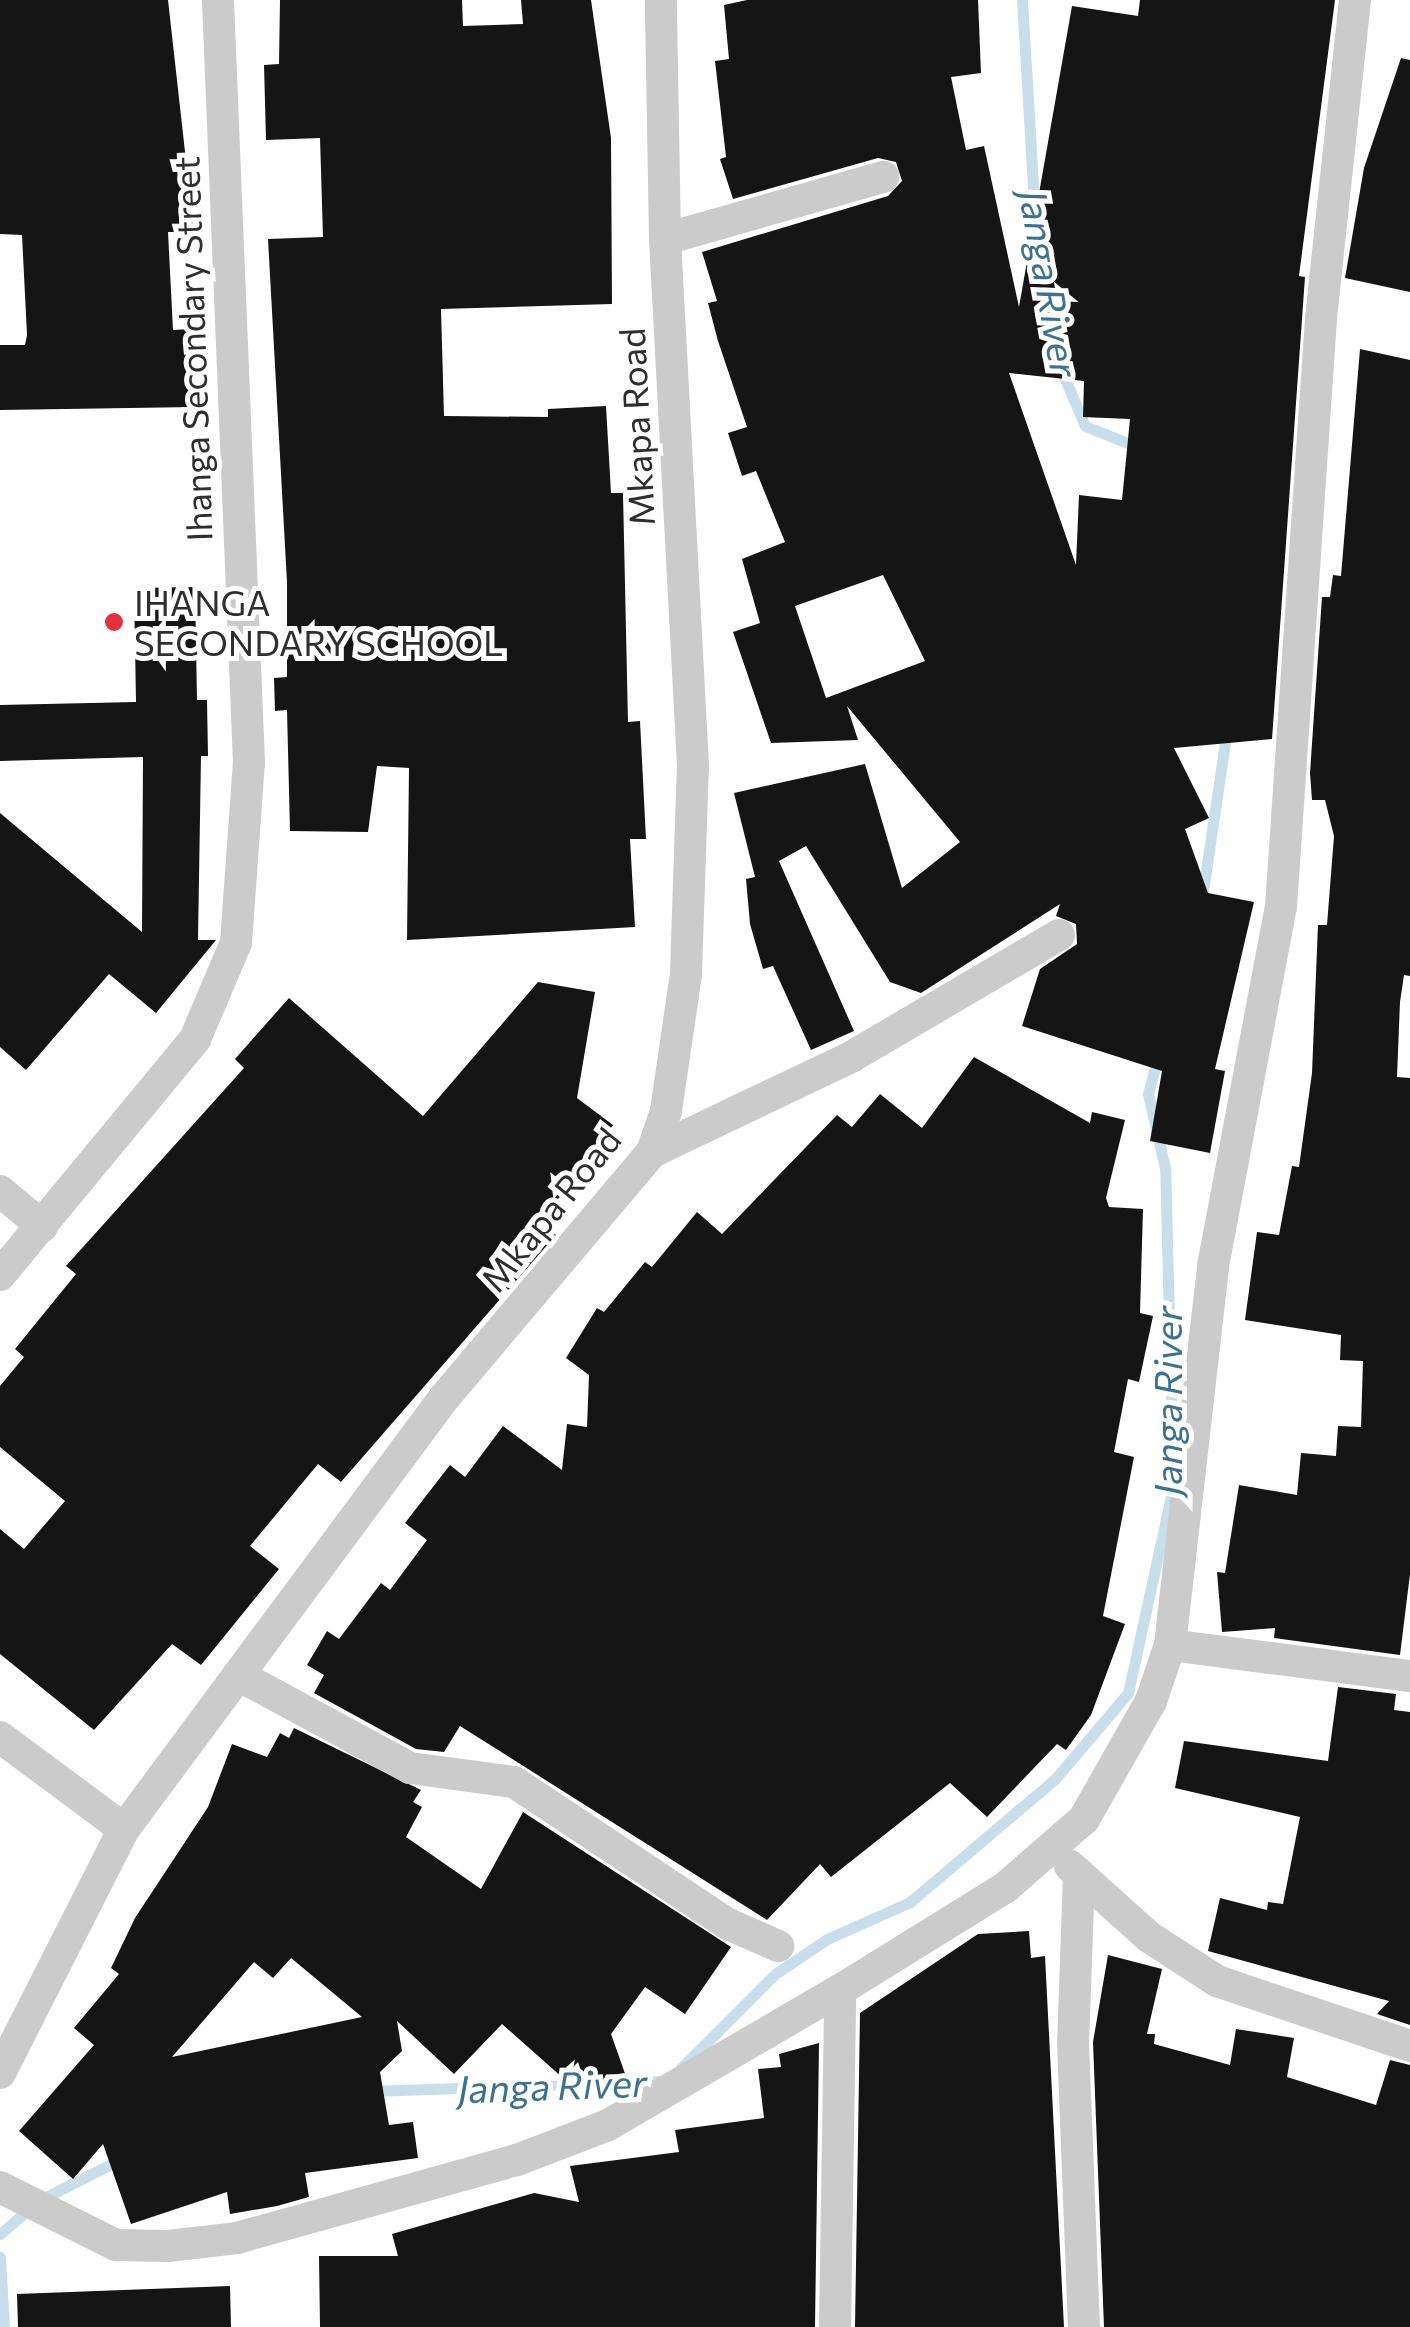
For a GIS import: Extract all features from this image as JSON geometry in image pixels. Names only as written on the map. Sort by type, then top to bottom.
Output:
[{"type":"street","name":"Ihanga Secondary Street","points":[[0,1275],[194,1040],[223,989],[236,943],[249,764],[218,0]]},
{"type":"street","name":"Mkapa Road","points":[[0,2073],[124,1830],[444,1398],[652,1152],[681,1028],[693,766],[665,239],[662,0]]},
{"type":"street","points":[[10,2192],[116,2245],[237,2238],[517,2160],[608,2126],[840,1990],[1052,1850],[1084,1819],[1121,1758],[1170,1645],[1213,1266],[1281,907],[1321,318],[1354,0]]},
{"type":"street","points":[[665,239],[883,177]]},
{"type":"street","points":[[652,1152],[850,1057],[1059,935]]},
{"type":"street","points":[[0,1190],[42,1226]]},
{"type":"street","points":[[1170,1645],[1410,1676]]},
{"type":"street","points":[[238,1675],[410,1768],[514,1782],[728,1924],[778,1946]]},
{"type":"street","points":[[0,1736],[124,1830]]},
{"type":"street","points":[[1052,1850],[1149,1937],[1216,1981],[1410,2046]]},
{"type":"street","points":[[1079,1874],[1072,2042],[1084,2327]]},
{"type":"street","points":[[835,2327],[840,1990]]},
{"type":"building","points":[[0,0],[168,0],[194,232],[168,232],[173,330],[191,329],[194,407],[0,410],[0,345],[25,345],[27,335],[22,235],[0,234]]},
{"type":"building","points":[[280,0],[462,0],[463,26],[523,24],[521,0],[591,0],[611,138],[612,304],[441,309],[444,416],[548,417],[548,409],[606,406],[611,493],[623,493],[628,722],[640,721],[646,839],[630,839],[635,927],[407,940],[409,768],[377,766],[368,832],[290,831],[287,710],[275,711],[274,678],[287,677],[287,582],[268,239],[323,237],[320,138],[266,140],[264,65],[279,64]]},
{"type":"building","points":[[747,0],[978,0],[981,73],[951,77],[966,150],[984,146],[1019,307],[1072,6],[1138,16],[1140,0],[1335,0],[1299,276],[1305,277],[1272,739],[1174,748],[1209,818],[1185,829],[1208,893],[1254,902],[1215,1069],[1225,1071],[1210,1153],[1150,1141],[1162,1071],[1022,1026],[1040,969],[1077,944],[1076,924],[1056,916],[1060,904],[921,993],[890,982],[806,846],[779,861],[854,1031],[811,1050],[773,966],[763,969],[750,924],[746,879],[755,877],[734,793],[865,764],[902,888],[960,842],[847,706],[858,740],[771,743],[733,632],[760,623],[742,559],[785,542],[756,471],[742,476],[728,433],[747,427],[708,303],[717,301],[702,252],[888,196],[902,181],[896,162],[878,158],[733,199],[720,159],[726,157],[715,61],[729,59],[724,5]],"holes":[[[1009,373],[1084,381],[1083,417],[1130,419],[1122,500],[1079,495],[1076,565]],[[883,575],[925,661],[826,698],[795,606]]]},
{"type":"building","points":[[1401,58],[1410,60],[1410,292],[1345,278],[1364,168]]},
{"type":"building","points":[[1360,349],[1410,360],[1410,976],[1404,975],[1400,1002],[1397,1077],[1410,1078],[1410,1574],[1400,1655],[1274,1638],[1275,1628],[1222,1632],[1217,1572],[1225,1573],[1239,1485],[1297,1495],[1301,1453],[1336,1456],[1338,1426],[1361,1427],[1363,1361],[1340,1360],[1341,1335],[1245,1320],[1257,1232],[1279,1235],[1292,1166],[1299,1167],[1312,1073],[1318,925],[1327,925],[1334,836],[1325,800],[1312,800],[1310,773],[1322,597],[1330,597],[1333,575],[1341,576]]},
{"type":"building","points":[[195,587],[197,700],[207,700],[208,756],[201,756],[198,940],[216,940],[156,1013],[109,974],[26,1070],[0,1047],[0,813],[142,932],[143,757],[0,761],[0,705],[136,702],[134,588]]},
{"type":"building","points":[[538,982],[595,992],[577,1098],[613,1125],[541,1222],[556,1235],[341,1482],[318,1464],[250,1546],[279,1569],[201,1665],[172,1644],[94,1730],[0,1654],[0,1529],[24,1549],[65,1501],[0,1447],[0,1386],[24,1357],[15,1349],[76,1274],[66,1266],[244,1068],[235,1059],[289,998],[423,1116]]},
{"type":"building","points":[[974,1057],[1090,1123],[1092,1112],[1125,1120],[1106,1198],[1109,1207],[1143,1209],[1140,1313],[1153,1316],[1139,1382],[1128,1379],[1114,1452],[1134,1457],[1103,1616],[1125,1624],[1091,1715],[1066,1750],[1057,1744],[987,1817],[950,1783],[831,1877],[820,1864],[767,1920],[460,1726],[444,1752],[416,1749],[314,1693],[324,1675],[307,1665],[327,1631],[339,1639],[381,1583],[390,1590],[427,1540],[405,1523],[450,1465],[465,1477],[503,1426],[562,1470],[567,1424],[587,1427],[589,1375],[566,1358],[597,1308],[604,1312],[645,1262],[652,1267],[697,1212],[722,1234],[837,1115],[852,1127],[880,1094],[922,1128]]},
{"type":"building","points":[[1338,1687],[1396,1694],[1394,1710],[1410,1712],[1410,2025],[1377,2014],[1389,2001],[1208,1951],[1220,1898],[1267,1910],[1268,1902],[1283,1904],[1300,1817],[1175,1788],[1184,1741],[1328,1761]]},
{"type":"building","points":[[294,1728],[421,1790],[413,1802],[422,1807],[406,1837],[481,1889],[523,1812],[731,1947],[685,2014],[645,1987],[611,2034],[628,2082],[589,2095],[578,2062],[563,2078],[502,2024],[454,2074],[397,2021],[402,2051],[380,2072],[389,2125],[413,2122],[418,2158],[305,2173],[309,2197],[277,2206],[230,2214],[227,2192],[131,2224],[103,2144],[73,2179],[19,2131],[94,2045],[74,2028],[119,1974],[111,1968],[135,1918],[208,1807],[232,1744],[267,1757],[280,1733],[289,1738]],"holes":[[[291,1958],[362,2017],[172,2057],[254,1962],[273,1978]]]},
{"type":"building","points":[[1029,1931],[1031,1958],[1045,1956],[1064,2327],[855,2327],[860,2013],[978,1934]]},
{"type":"building","points":[[1108,1955],[1162,1969],[1147,2034],[1155,2034],[1154,2044],[1230,2065],[1236,2029],[1294,2038],[1287,2077],[1376,2105],[1390,2060],[1410,2065],[1410,2327],[1104,2327],[1093,2042]]},
{"type":"building","points":[[819,2043],[815,2327],[320,2327],[319,2256],[398,2256],[392,2234],[534,2193],[579,2202],[570,2166],[679,2152],[675,2130],[764,2118],[758,2069],[781,2067],[779,2054]]},
{"type":"building","points":[[230,2286],[231,2327],[18,2327],[17,2294]]},
{"type":"waterway","name":"Janga River","points":[[1022,0],[1036,233]]},
{"type":"waterway","name":"Janga River","points":[[1059,365],[1085,426],[1140,448]]},
{"type":"waterway","name":"Janga River","points":[[1202,898],[1227,728]]},
{"type":"waterway","name":"Janga River","points":[[681,2068],[775,1974],[827,1939],[910,1902],[1055,1779],[1128,1693],[1173,1486],[1165,1168],[1148,1094],[1158,1055]]},
{"type":"waterway","name":"Janga River","points":[[616,2083],[662,2081]]},
{"type":"waterway","name":"Janga River","points":[[371,2091],[597,2083]]},
{"type":"waterway","name":"Janga River","points":[[0,2234],[38,2201],[123,2158]]},
{"type":"waterway","name":"Janga River","points":[[0,2257],[4,2327]]},
{"type":"place","name":"IHANGA SECONDARY SCHOOL","points":[[114,622]]}]
